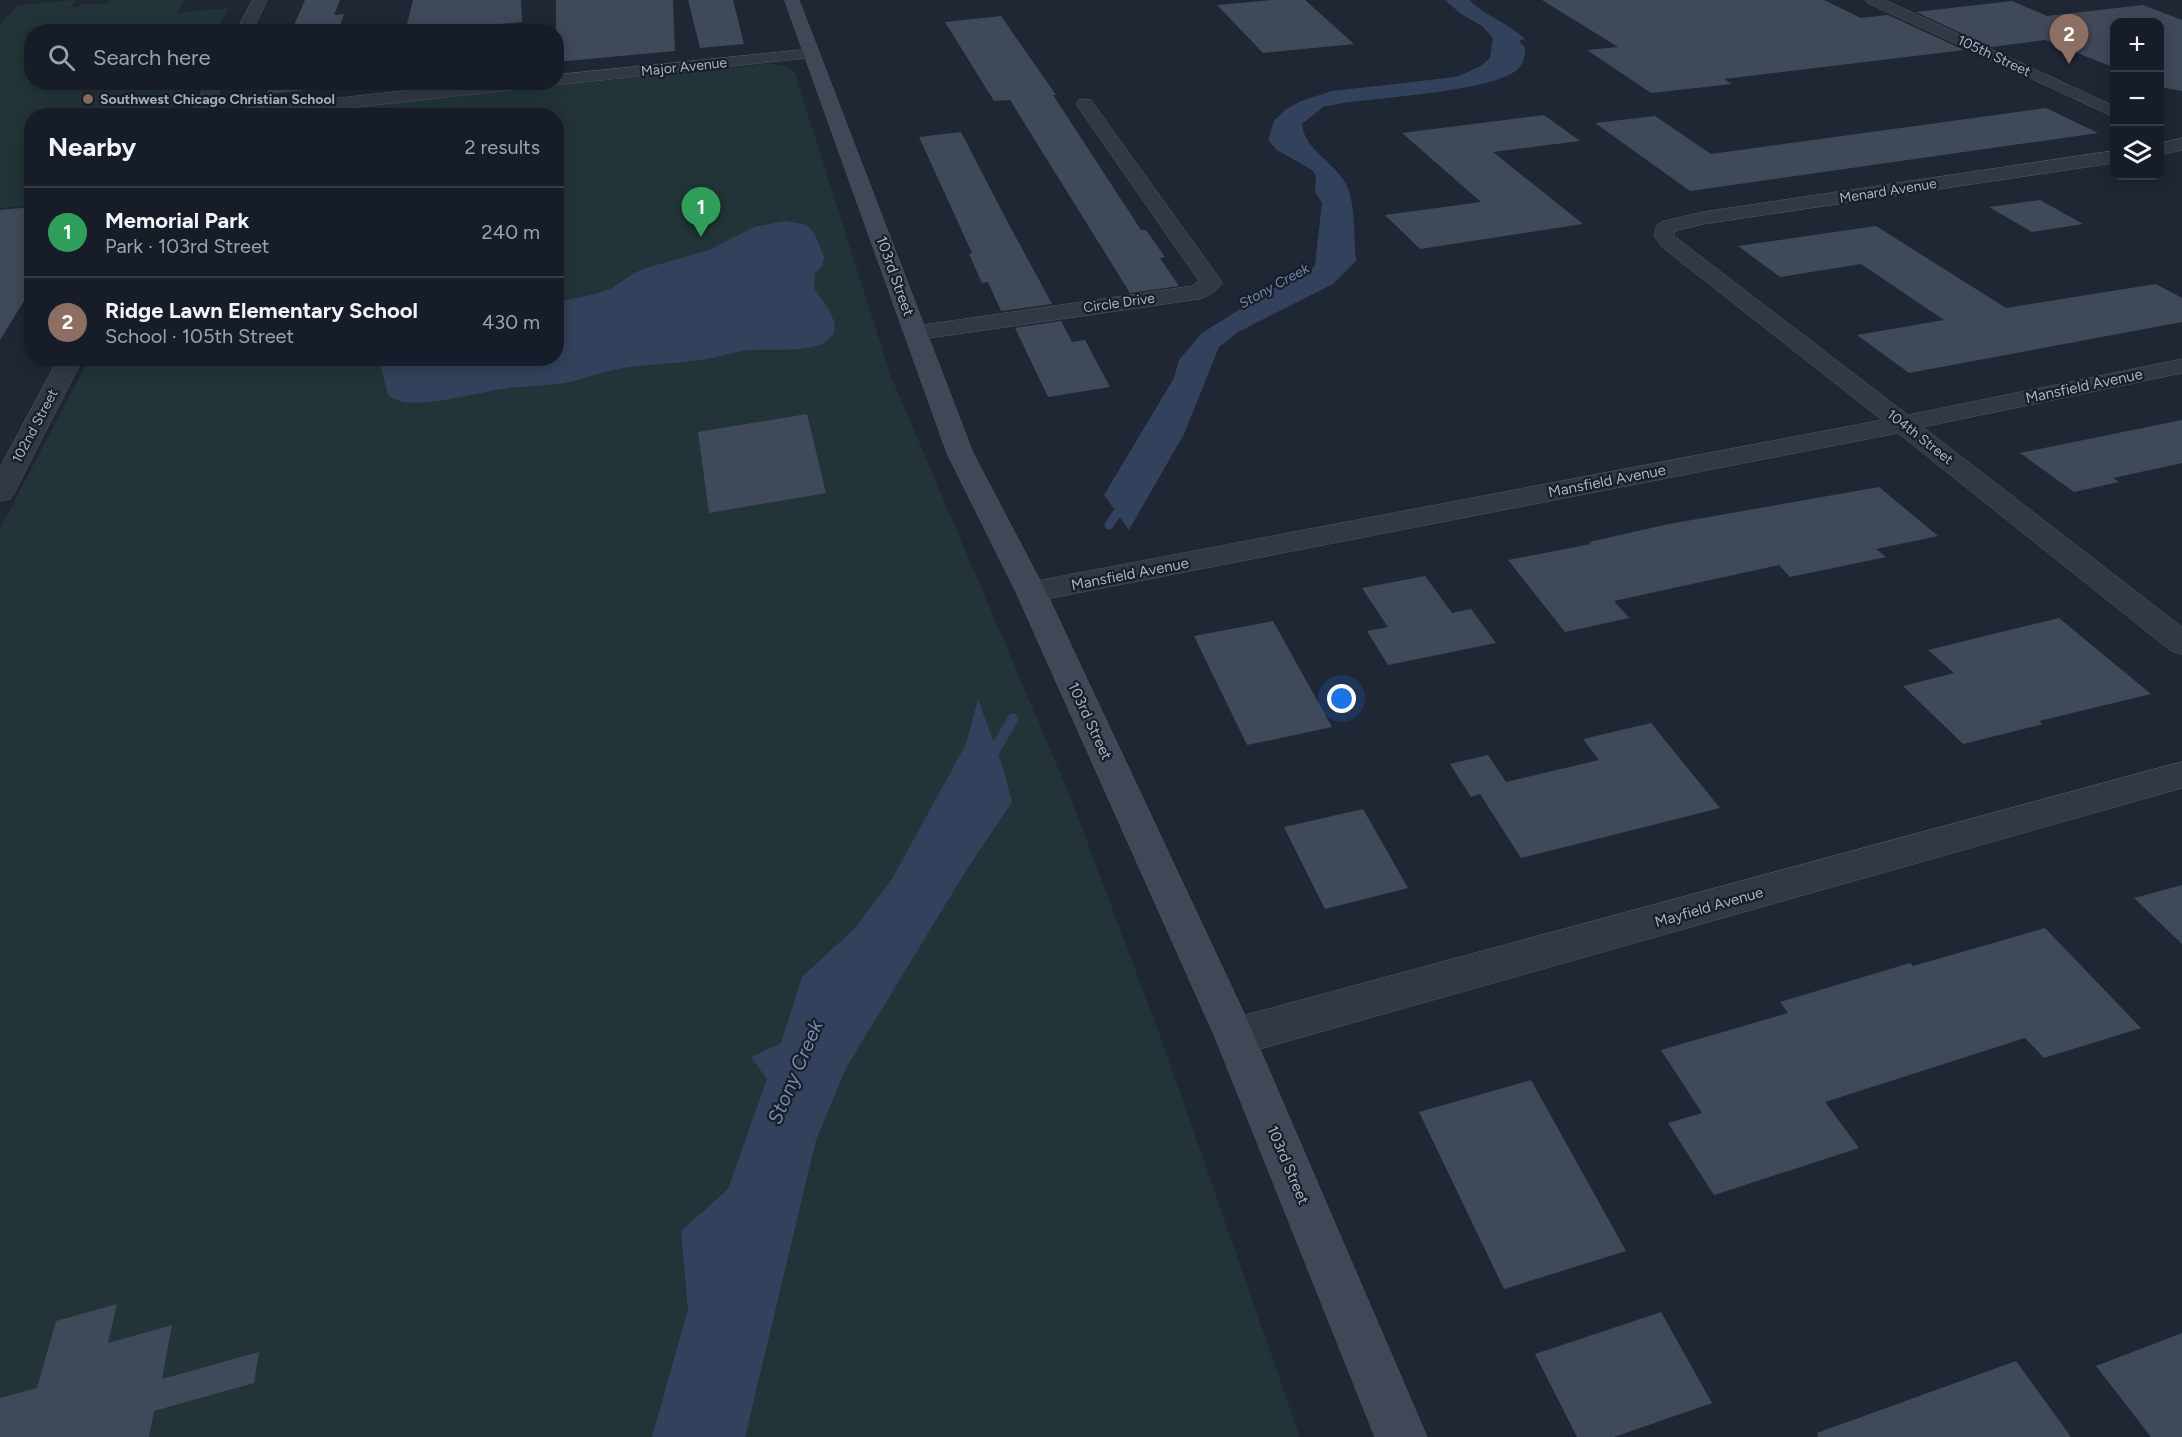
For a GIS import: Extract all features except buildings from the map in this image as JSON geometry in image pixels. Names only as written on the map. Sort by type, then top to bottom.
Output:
[{"type":"street","points":[[247,24],[260,0]]},
{"type":"street","name":"103rd Street","points":[[792,0],[960,453],[1031,592],[1235,1037],[1401,1437]]},
{"type":"street","name":"105th Street","points":[[1873,0],[2110,110]]},
{"type":"street","name":"Major Avenue","points":[[564,79],[811,54]]},
{"type":"street","points":[[203,108],[212,90]]},
{"type":"street","points":[[296,108],[462,90]]},
{"type":"street","name":"Circle Drive","points":[[915,333],[1199,292],[1211,283],[1150,193],[1085,104]]},
{"type":"street","points":[[2164,130],[2182,136]]},
{"type":"street","points":[[2164,149],[2182,144]]},
{"type":"street","name":"Menard Avenue","points":[[1664,230],[1671,225],[1703,218],[2110,158]]},
{"type":"street","name":"104th Street","points":[[1664,230],[1664,236],[1669,243],[2182,643]]},
{"type":"street","name":"102nd Street","points":[[3,481],[67,366]]},
{"type":"street","name":"Mansfield Avenue","points":[[1031,592],[1904,424],[2182,366]]},
{"type":"street","name":"Mayfield Avenue","points":[[1235,1037],[1362,1004],[2182,775]]},
{"type":"shaded area","name":"Southwest Chicago Christian School","points":[[76,0],[71,8],[85,4],[107,4],[111,0],[184,0],[176,13],[229,8],[219,24],[24,24],[24,90],[182,90],[171,108],[24,108],[24,206],[0,208],[0,25],[18,5]]},
{"type":"shaded area","points":[[768,64],[786,66],[794,71],[890,374],[1070,796],[1162,1041],[1300,1437],[0,1437],[0,529],[85,366],[564,366],[564,108],[337,108],[514,90],[564,90],[564,85]]},
{"type":"water","points":[[1445,0],[1469,0],[1518,33],[1525,39],[1519,41],[1525,48],[1522,64],[1505,77],[1486,83],[1323,107],[1302,124],[1309,143],[1339,174],[1349,191],[1356,261],[1333,284],[1238,332],[1219,347],[1184,434],[1129,530],[1104,495],[1174,378],[1179,360],[1202,333],[1282,283],[1309,273],[1315,265],[1322,203],[1315,192],[1316,176],[1312,170],[1277,150],[1268,140],[1274,121],[1285,110],[1301,101],[1332,91],[1456,77],[1481,66],[1490,58],[1493,38],[1482,26],[1461,14]]},
{"type":"water","points":[[785,221],[803,224],[811,229],[824,257],[822,266],[815,273],[814,288],[834,321],[834,332],[829,340],[808,348],[749,350],[700,360],[628,367],[570,382],[507,388],[432,402],[399,401],[388,395],[381,366],[564,366],[564,301],[612,288],[634,273],[709,250],[754,227]]},
{"type":"water","points":[[978,699],[1002,765],[1012,802],[967,869],[846,1068],[816,1140],[745,1437],[652,1437],[688,1310],[681,1231],[728,1189],[767,1079],[751,1057],[781,1043],[802,977],[855,928],[892,879],[966,744]]},
{"type":"waterway","name":"Stony Creek","points":[[1109,525],[1124,503]]},
{"type":"waterway","name":"Stony Creek","points":[[990,758],[1013,719]]},
{"type":"place","name":"Ridge Lawn Elementary School","points":[[2069,64]]},
{"type":"place","name":"Southwest Chicago Christian School","points":[[88,99]]},
{"type":"place","name":"Memorial Park","points":[[701,237]]}]
